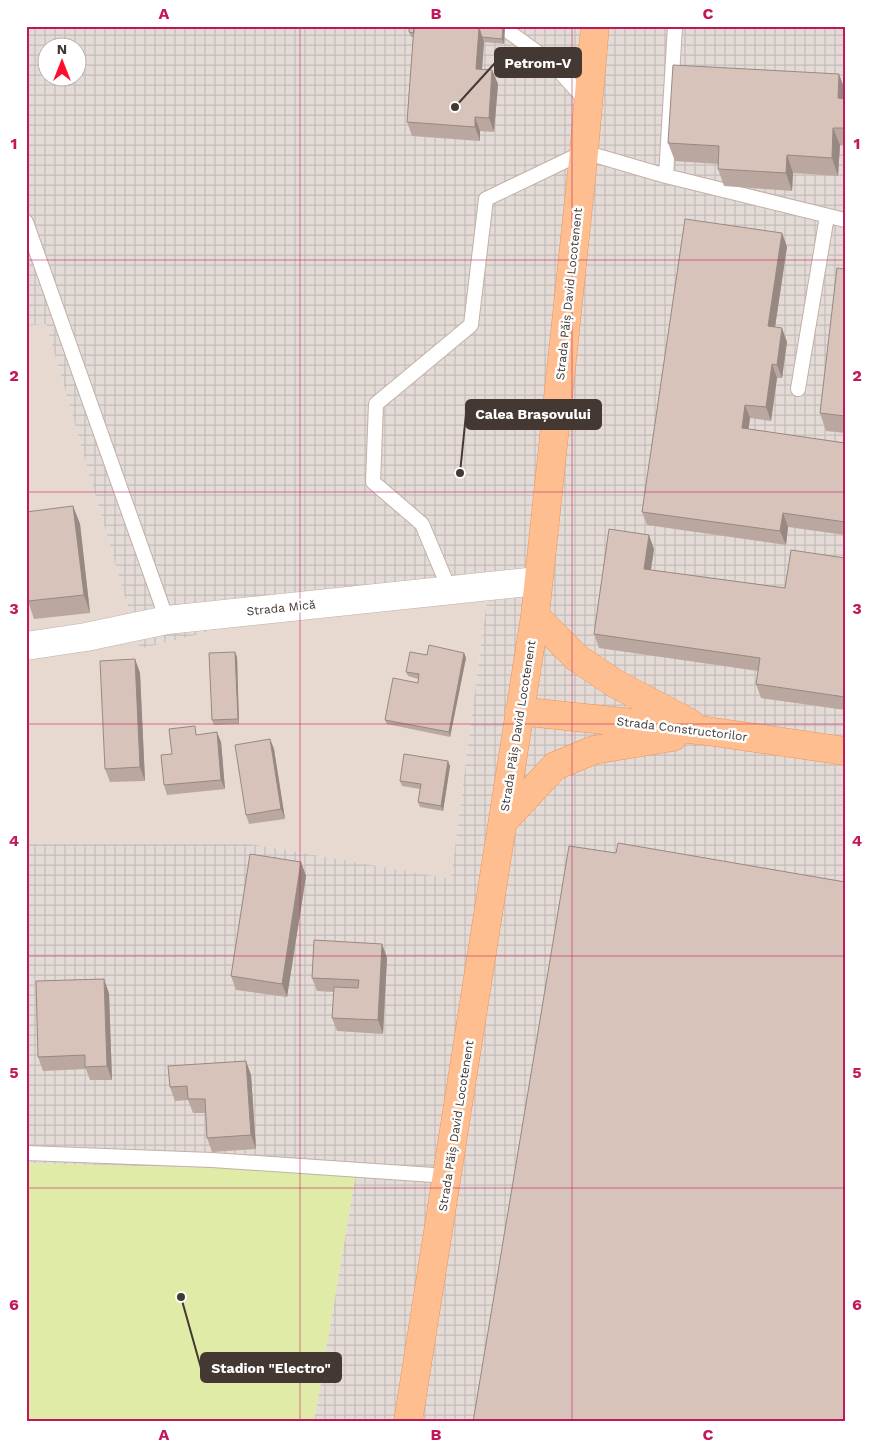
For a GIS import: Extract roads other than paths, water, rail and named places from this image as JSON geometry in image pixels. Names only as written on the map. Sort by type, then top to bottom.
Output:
[{"type":"main road","name":"Strada Păiș David Locotenent","points":[[408,1422],[535,616],[596,26]]},
{"type":"main road","points":[[535,616],[577,658],[616,684],[668,713],[707,731]]},
{"type":"main road","name":"Strada Constructorilor","points":[[519,711],[707,731],[845,751]]},
{"type":"main road","points":[[503,822],[555,766],[594,750],[707,731]]},
{"type":"street","name":"Strada Mică","points":[[26,646],[86,637],[166,620],[538,581]]},
{"type":"lane","points":[[501,26],[552,63],[589,104]]},
{"type":"lane","points":[[666,176],[675,26]]},
{"type":"lane","points":[[450,591],[422,524],[373,482],[376,404],[470,325],[486,199],[584,152],[666,176],[845,220]]},
{"type":"lane","points":[[798,389],[827,216]]},
{"type":"lane","points":[[26,222],[166,620]]},
{"type":"lane","points":[[26,1153],[212,1160],[448,1176]]},
{"type":"place","name":"Petrom-V","points":[[455,107]]},
{"type":"place","name":"Calea Brașovului","points":[[460,473]]},
{"type":"place","name":"Stadion \"Electro\"","points":[[181,1297]]}]
